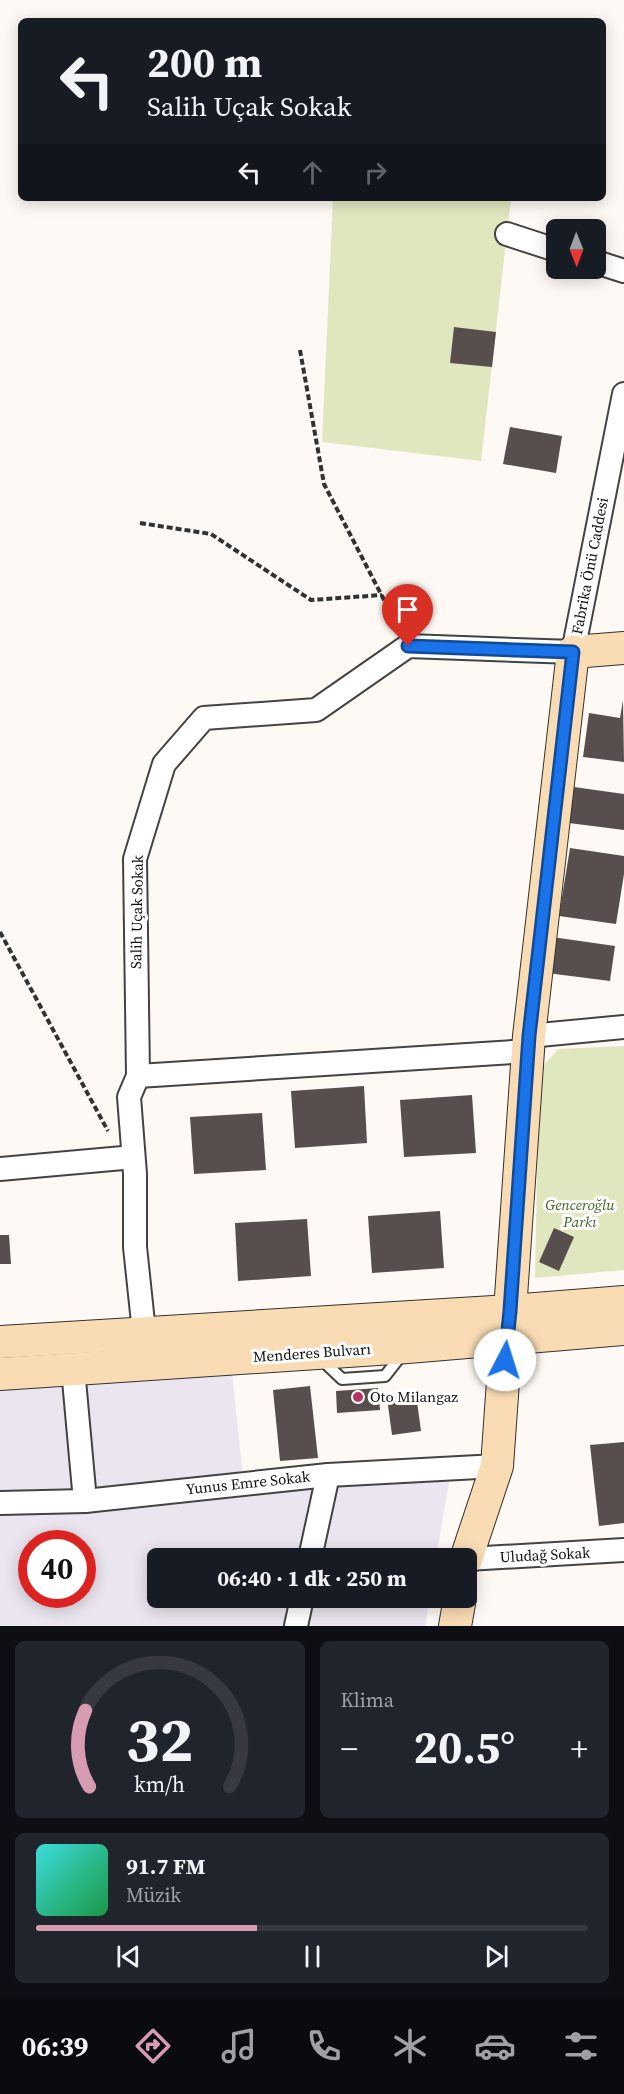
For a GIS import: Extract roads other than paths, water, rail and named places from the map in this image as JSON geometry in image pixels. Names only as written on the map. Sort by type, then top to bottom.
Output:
[{"type":"main road","points":[[573,652],[624,648]]},
{"type":"main road","name":"Fabrika Önü Caddesi","points":[[470,1548],[497,1466],[529,1044],[573,652]]},
{"type":"main road","name":"Menderes Bulvarı","points":[[0,1374],[408,1347],[624,1302]]},
{"type":"main road","name":"Menderes Bulvarı","points":[[0,1342],[144,1332],[508,1325],[624,1329]]},
{"type":"main road","points":[[455,1626],[458,1608]]},
{"type":"street","points":[[507,234],[546,247]]},
{"type":"street","points":[[606,265],[624,271]]},
{"type":"street","name":"Fabrika Önü Caddesi","points":[[573,652],[624,394]]},
{"type":"street","name":"Salih Uçak Sokak","points":[[144,1332],[135,1246],[135,1174],[129,1097],[138,1076],[135,859],[164,764],[204,718],[316,710],[408,646],[573,652]]},
{"type":"street","points":[[138,1076],[529,1044],[624,1027]]},
{"type":"street","points":[[0,1169],[123,1158]]},
{"type":"street","points":[[73,1369],[85,1501]]},
{"type":"street","name":"Yunus Emre Sokak","points":[[0,1503],[85,1501],[328,1475],[497,1466]]},
{"type":"street","points":[[312,1548],[328,1475]]},
{"type":"street","name":"Uludağ Sokak","points":[[477,1558],[624,1550]]},
{"type":"street","points":[[296,1626],[300,1608]]},
{"type":"place","name":"Oto Milangaz","points":[[358,1397]]},
{"type":"park label","name":"Genceroğlu Parkı","points":[[580,1214]]}]
